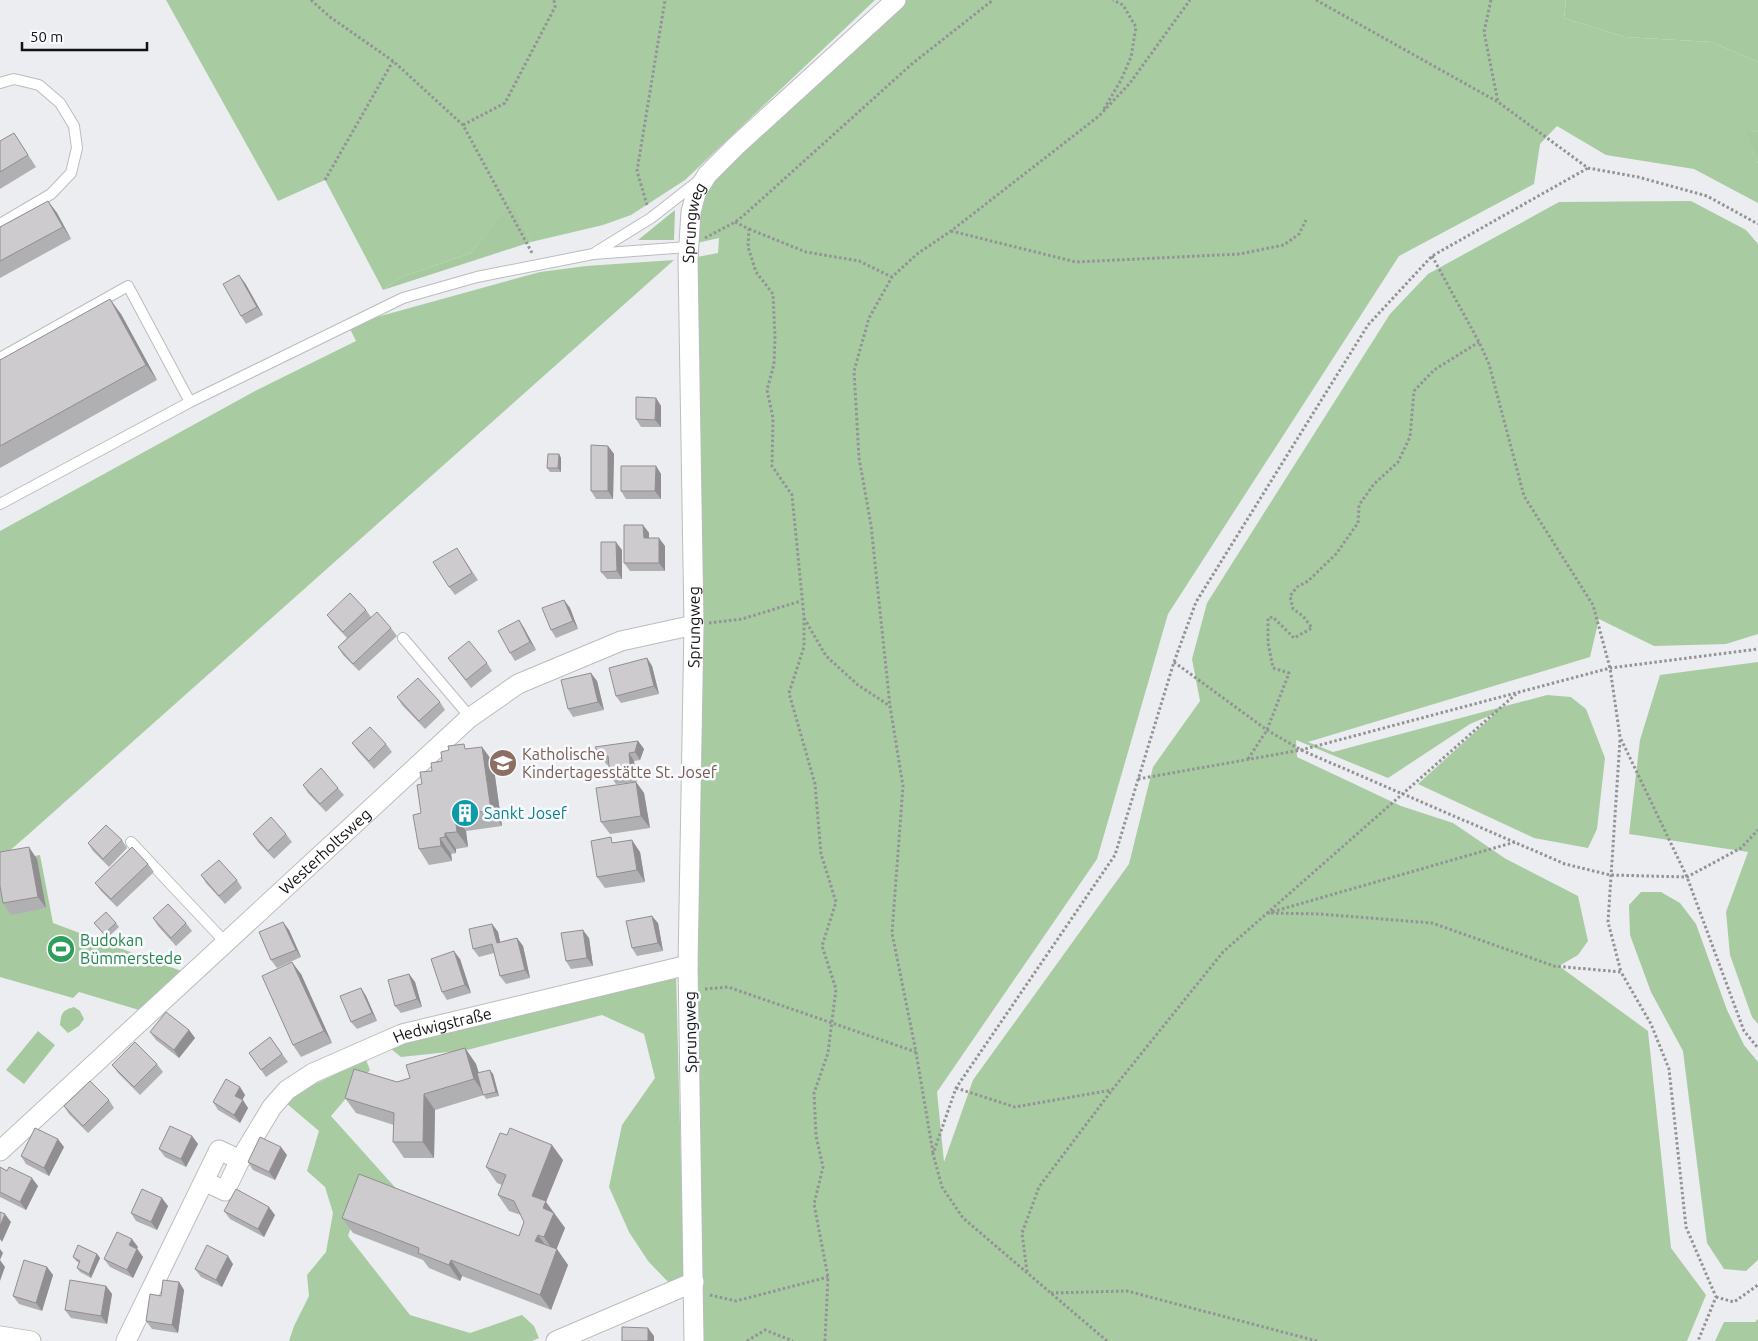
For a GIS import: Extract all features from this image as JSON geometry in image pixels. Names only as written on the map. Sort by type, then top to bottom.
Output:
[{"type":"street","name":"Sprungweg","points":[[694,1341],[688,965],[694,625],[688,244],[691,212],[696,193],[707,175],[736,146],[896,0]]},
{"type":"street","name":"Westerholtsweg","points":[[0,1151],[470,717],[518,684],[621,641],[694,625]]},
{"type":"street","name":"Hedwigstraße","points":[[126,1341],[219,1150],[240,1160],[272,1107],[287,1090],[313,1073],[402,1034],[688,965]]},
{"type":"street","points":[[556,1341],[694,1289]]},
{"type":"street","points":[[0,1336],[31,1341]]},
{"type":"lane","points":[[0,83],[14,79],[39,85],[60,103],[74,126],[77,148],[71,173],[52,194],[0,224]]},
{"type":"lane","points":[[593,254],[651,218],[707,175]]},
{"type":"lane","points":[[0,504],[190,402],[403,298],[477,277],[538,264],[593,254],[688,244]]},
{"type":"lane","points":[[0,358],[128,286],[190,402]]},
{"type":"lane","points":[[403,638],[470,717]]},
{"type":"lane","points":[[131,842],[226,943]]},
{"type":"path","points":[[311,0],[330,17],[393,61],[462,125],[538,264]]},
{"type":"path","points":[[462,125],[505,103],[555,7],[554,0]]},
{"type":"path","points":[[651,218],[637,170],[665,0]]},
{"type":"path","points":[[688,244],[703,239],[735,222],[913,63],[993,0]]},
{"type":"path","points":[[1100,116],[1121,80],[1131,57],[1136,27],[1123,5],[1113,0]]},
{"type":"path","points":[[1106,1341],[963,1218],[942,1187],[933,1154],[916,1052],[892,933],[904,786],[890,706],[871,524],[859,458],[854,371],[869,318],[892,277],[917,254],[951,231],[1100,116],[1130,83],[1190,0]]},
{"type":"path","points":[[1316,0],[1498,102],[1588,168],[1638,177],[1708,196],[1758,224]]},
{"type":"path","points":[[1491,0],[1484,32],[1498,102]]},
{"type":"path","points":[[325,180],[393,61]]},
{"type":"path","points":[[933,1154],[956,1088],[1115,855],[1174,662],[1196,602],[1368,325],[1432,256],[1588,168]]},
{"type":"path","points":[[951,231],[1076,262],[1240,254],[1284,245],[1299,234],[1306,220]]},
{"type":"path","points":[[735,222],[806,252],[859,261],[892,277]]},
{"type":"path","points":[[750,229],[748,247],[756,272],[773,294],[774,364],[768,390],[773,418],[772,466],[792,495],[804,617],[804,647],[789,693],[815,784],[821,854],[836,902],[822,946],[836,989],[832,1024],[828,1053],[814,1093],[816,1136],[822,1167],[814,1204],[828,1277],[825,1341]]},
{"type":"path","points":[[1432,256],[1479,342],[1488,364],[1524,496],[1594,605],[1610,668],[1620,737],[1608,922],[1621,972],[1651,1024],[1669,1069],[1686,1227],[1716,1297],[1698,1341]]},
{"type":"path","points":[[1247,760],[1267,730],[1289,673],[1273,668],[1268,643],[1268,618],[1273,617],[1294,638],[1312,628],[1303,616],[1293,608],[1290,596],[1297,586],[1308,582],[1336,554],[1358,523],[1359,505],[1374,484],[1398,462],[1410,436],[1414,391],[1434,370],[1479,342]]},
{"type":"path","points":[[694,625],[742,619],[801,601]]},
{"type":"path","points":[[804,617],[826,656],[858,685],[890,706]]},
{"type":"path","points":[[1138,780],[1301,750],[1610,668],[1758,649]]},
{"type":"path","points":[[1174,662],[1267,730],[1301,750],[1565,864],[1610,875],[1687,877],[1740,848],[1758,830]]},
{"type":"path","points":[[1027,1272],[1022,1233],[1039,1187],[1112,1090],[1222,952],[1402,792],[1516,694]]},
{"type":"path","points":[[1620,737],[1687,877],[1744,1031],[1758,1048]]},
{"type":"path","points":[[1268,913],[1515,842]]},
{"type":"path","points":[[1268,913],[1320,914],[1432,924],[1554,966],[1621,972]]},
{"type":"path","points":[[689,990],[728,987],[916,1052]]},
{"type":"path","points":[[956,1088],[1015,1107],[1112,1090]]},
{"type":"path","points":[[694,1289],[707,1295],[736,1301],[828,1277]]},
{"type":"path","points":[[1716,1297],[1734,1302],[1758,1285]]},
{"type":"path","points":[[1050,1292],[1127,1291],[1316,1341]]},
{"type":"path","points":[[747,1341],[765,1330],[793,1341]]},
{"type":"green space","points":[[166,0],[875,0],[685,180],[631,215],[603,225],[531,242],[512,201],[471,253],[402,277],[383,290],[325,180],[278,201]]},
{"type":"green space","points":[[906,0],[1566,0],[1564,18],[1625,37],[1712,42],[1758,62],[1758,132],[1745,131],[1758,163],[1758,203],[1694,169],[1606,155],[1557,126],[1540,144],[1534,184],[1399,256],[1168,614],[1097,859],[937,1092],[944,1162],[973,1080],[1129,864],[1153,767],[1200,701],[1192,659],[1207,603],[1390,314],[1428,274],[1559,202],[1691,201],[1746,230],[1758,244],[1758,634],[1726,644],[1654,646],[1599,619],[1590,657],[1308,742],[1333,752],[1547,695],[1571,697],[1586,709],[1605,758],[1597,829],[1588,848],[1534,838],[1418,784],[1496,713],[1470,724],[1388,778],[1296,740],[1297,757],[1401,806],[1453,823],[1506,859],[1578,896],[1588,941],[1578,955],[1559,966],[1648,1031],[1671,1248],[1706,1295],[1687,1341],[702,1341],[694,994],[697,257],[718,253],[719,238],[697,243],[701,195],[747,142]]},
{"type":"green space","points":[[1566,0],[1758,0],[1758,62],[1712,42],[1625,37],[1564,18]]},
{"type":"green space","points":[[1744,130],[1758,132],[1758,163]]},
{"type":"green space","points":[[512,200],[531,242],[383,290],[402,277],[471,253]]},
{"type":"green space","points":[[675,210],[674,240],[638,240]]},
{"type":"green space","points":[[674,260],[0,859],[0,531],[257,390],[356,341],[348,325],[540,272],[586,266]]},
{"type":"green space","points":[[1758,662],[1758,1024],[1752,1017],[1730,955],[1726,912],[1748,852],[1629,834],[1640,740],[1660,675]]},
{"type":"green space","name":"Budokan Bümmerstede","points":[[40,855],[53,923],[192,975],[149,1013],[79,992],[73,998],[0,977],[0,862]]},
{"type":"green space","points":[[1641,892],[1661,892],[1680,903],[1696,924],[1727,1010],[1744,1045],[1758,1062],[1758,1260],[1746,1271],[1724,1269],[1707,1243],[1683,1051],[1651,992],[1630,935],[1629,905]]},
{"type":"green space","points":[[676,973],[684,1280],[671,1285],[648,1261],[629,1232],[609,1187],[622,1125],[655,1078],[644,1034],[602,1015],[467,1050],[401,1057],[391,1049],[419,1036]]},
{"type":"green space","points":[[74,1007],[80,1011],[84,1019],[79,1026],[68,1033],[60,1025],[61,1018],[65,1011]]},
{"type":"green space","points":[[38,1031],[55,1045],[24,1084],[6,1070]]},
{"type":"green space","points":[[366,1060],[370,1070],[331,1116],[401,1194],[366,1185],[348,1236],[410,1315],[470,1333],[522,1315],[534,1326],[539,1338],[532,1341],[289,1341],[294,1326],[309,1296],[307,1275],[326,1252],[333,1213],[325,1187],[307,1171],[319,1131],[286,1103],[302,1090]]},
{"type":"green space","points":[[1758,1319],[1758,1341],[1715,1341],[1724,1322],[1755,1322]]},
{"type":"building","points":[[14,133],[28,155],[0,172],[0,141]]},
{"type":"building","points":[[48,201],[63,227],[0,261],[0,227]]},
{"type":"building","points":[[239,275],[257,307],[241,316],[223,284]]},
{"type":"building","points":[[110,299],[146,365],[0,446],[0,360]]},
{"type":"building","points":[[636,397],[656,398],[655,420],[636,419]]},
{"type":"building","points":[[591,445],[608,446],[608,491],[591,491]]},
{"type":"building","points":[[548,454],[559,454],[558,468],[547,468]]},
{"type":"building","points":[[621,466],[656,466],[655,491],[621,491]]},
{"type":"building","points":[[624,525],[643,525],[644,538],[659,538],[659,563],[624,563]]},
{"type":"building","points":[[601,542],[616,542],[617,571],[601,572]]},
{"type":"building","points":[[457,548],[472,573],[449,587],[433,562]]},
{"type":"building","points":[[350,593],[366,610],[343,632],[327,615]]},
{"type":"building","points":[[564,600],[573,621],[551,630],[542,608]]},
{"type":"building","points":[[377,612],[391,628],[353,664],[338,647]]},
{"type":"building","points":[[519,620],[530,642],[510,653],[498,631]]},
{"type":"building","points":[[469,641],[487,663],[466,680],[448,658]]},
{"type":"building","points":[[647,658],[654,686],[616,696],[609,668]]},
{"type":"building","points":[[591,673],[598,702],[568,709],[561,680]]},
{"type":"building","points":[[418,678],[440,702],[419,721],[397,697]]},
{"type":"building","points":[[370,727],[386,744],[369,761],[352,743]]},
{"type":"building","points":[[638,741],[635,752],[629,753],[631,774],[610,776],[608,756],[601,757],[595,747]]},
{"type":"building","name":"Sankt Josef","points":[[464,744],[465,749],[482,747],[491,810],[455,816],[457,832],[445,833],[445,837],[440,838],[441,846],[419,849],[413,815],[421,813],[417,785],[422,784],[420,772],[432,771],[431,763],[442,761],[441,752],[449,750],[448,746]]},
{"type":"building","points":[[321,768],[338,788],[320,804],[303,785]]},
{"type":"building","points":[[636,782],[641,816],[601,822],[596,788]]},
{"type":"building","points":[[271,817],[286,834],[268,851],[253,834]]},
{"type":"building","points":[[106,825],[122,840],[103,859],[88,843]]},
{"type":"building","points":[[611,837],[612,843],[632,840],[637,870],[597,877],[591,841]]},
{"type":"building","points":[[29,847],[38,897],[3,903],[0,886],[0,852]]},
{"type":"building","points":[[132,847],[148,864],[111,899],[95,883]]},
{"type":"building","points":[[219,860],[237,880],[219,896],[201,875]]},
{"type":"building","points":[[168,904],[186,923],[171,938],[153,918]]},
{"type":"building","points":[[106,912],[116,923],[104,934],[94,923]]},
{"type":"building","points":[[652,916],[658,943],[632,948],[626,921]]},
{"type":"building","points":[[283,922],[296,950],[271,960],[259,932]]},
{"type":"building","points":[[492,924],[497,943],[517,938],[525,970],[500,976],[492,944],[473,949],[469,929]]},
{"type":"building","points":[[583,930],[587,958],[566,961],[561,933]]},
{"type":"building","points":[[454,951],[465,985],[442,992],[431,959]]},
{"type":"building","points":[[292,962],[324,1031],[293,1045],[262,976]]},
{"type":"building","points":[[409,974],[417,999],[395,1006],[388,980]]},
{"type":"building","points":[[361,988],[372,1013],[351,1022],[340,996]]},
{"type":"building","points":[[166,1012],[189,1030],[174,1050],[150,1032]]},
{"type":"building","points":[[270,1037],[282,1054],[261,1070],[249,1053]]},
{"type":"building","points":[[135,1042],[157,1064],[134,1087],[112,1065]]},
{"type":"building","points":[[465,1048],[474,1079],[424,1094],[423,1142],[393,1142],[394,1113],[345,1098],[354,1069],[397,1082],[410,1078],[406,1065]]},
{"type":"building","points":[[490,1070],[496,1092],[483,1095],[477,1073]]},
{"type":"building","points":[[226,1079],[240,1087],[235,1096],[243,1100],[234,1115],[213,1102]]},
{"type":"building","points":[[90,1081],[109,1100],[83,1126],[64,1106]]},
{"type":"building","points":[[170,1126],[192,1136],[181,1159],[159,1149]]},
{"type":"building","points":[[35,1128],[58,1139],[44,1168],[21,1156]]},
{"type":"building","points":[[510,1128],[552,1145],[532,1196],[546,1201],[543,1208],[554,1213],[544,1237],[538,1235],[535,1241],[557,1249],[540,1295],[451,1260],[449,1265],[418,1253],[419,1248],[342,1218],[359,1174],[519,1236],[524,1222],[514,1201],[498,1195],[506,1175],[486,1167],[500,1133],[507,1135]]},
{"type":"building","points":[[260,1137],[281,1147],[269,1172],[248,1162]]},
{"type":"building","points":[[0,1167],[7,1171],[9,1167],[32,1178],[20,1202],[0,1192]]},
{"type":"building","points":[[142,1189],[162,1198],[151,1222],[131,1213]]},
{"type":"building","points":[[236,1189],[269,1207],[258,1229],[224,1211]]},
{"type":"building","points":[[0,1212],[5,1214],[0,1226]]},
{"type":"building","points":[[117,1232],[132,1239],[129,1245],[137,1249],[127,1270],[104,1259]]},
{"type":"building","points":[[78,1245],[97,1254],[89,1274],[77,1268],[80,1261],[73,1257]]},
{"type":"building","points":[[207,1245],[228,1256],[216,1280],[195,1269]]},
{"type":"building","points":[[24,1260],[47,1267],[36,1303],[13,1296]]},
{"type":"building","points":[[70,1280],[106,1286],[101,1316],[65,1310]]},
{"type":"building","points":[[163,1280],[179,1282],[172,1325],[146,1321],[150,1294],[161,1296]]},
{"type":"building","points":[[622,1327],[648,1328],[648,1341],[622,1341]]},
{"type":"place","name":"Katholische Kindertagesstätte St. Josef","points":[[503,763]]},
{"type":"place","name":"Sankt Josef","points":[[465,813]]},
{"type":"place","name":"Budokan Bümmerstede","points":[[61,949]]}]
